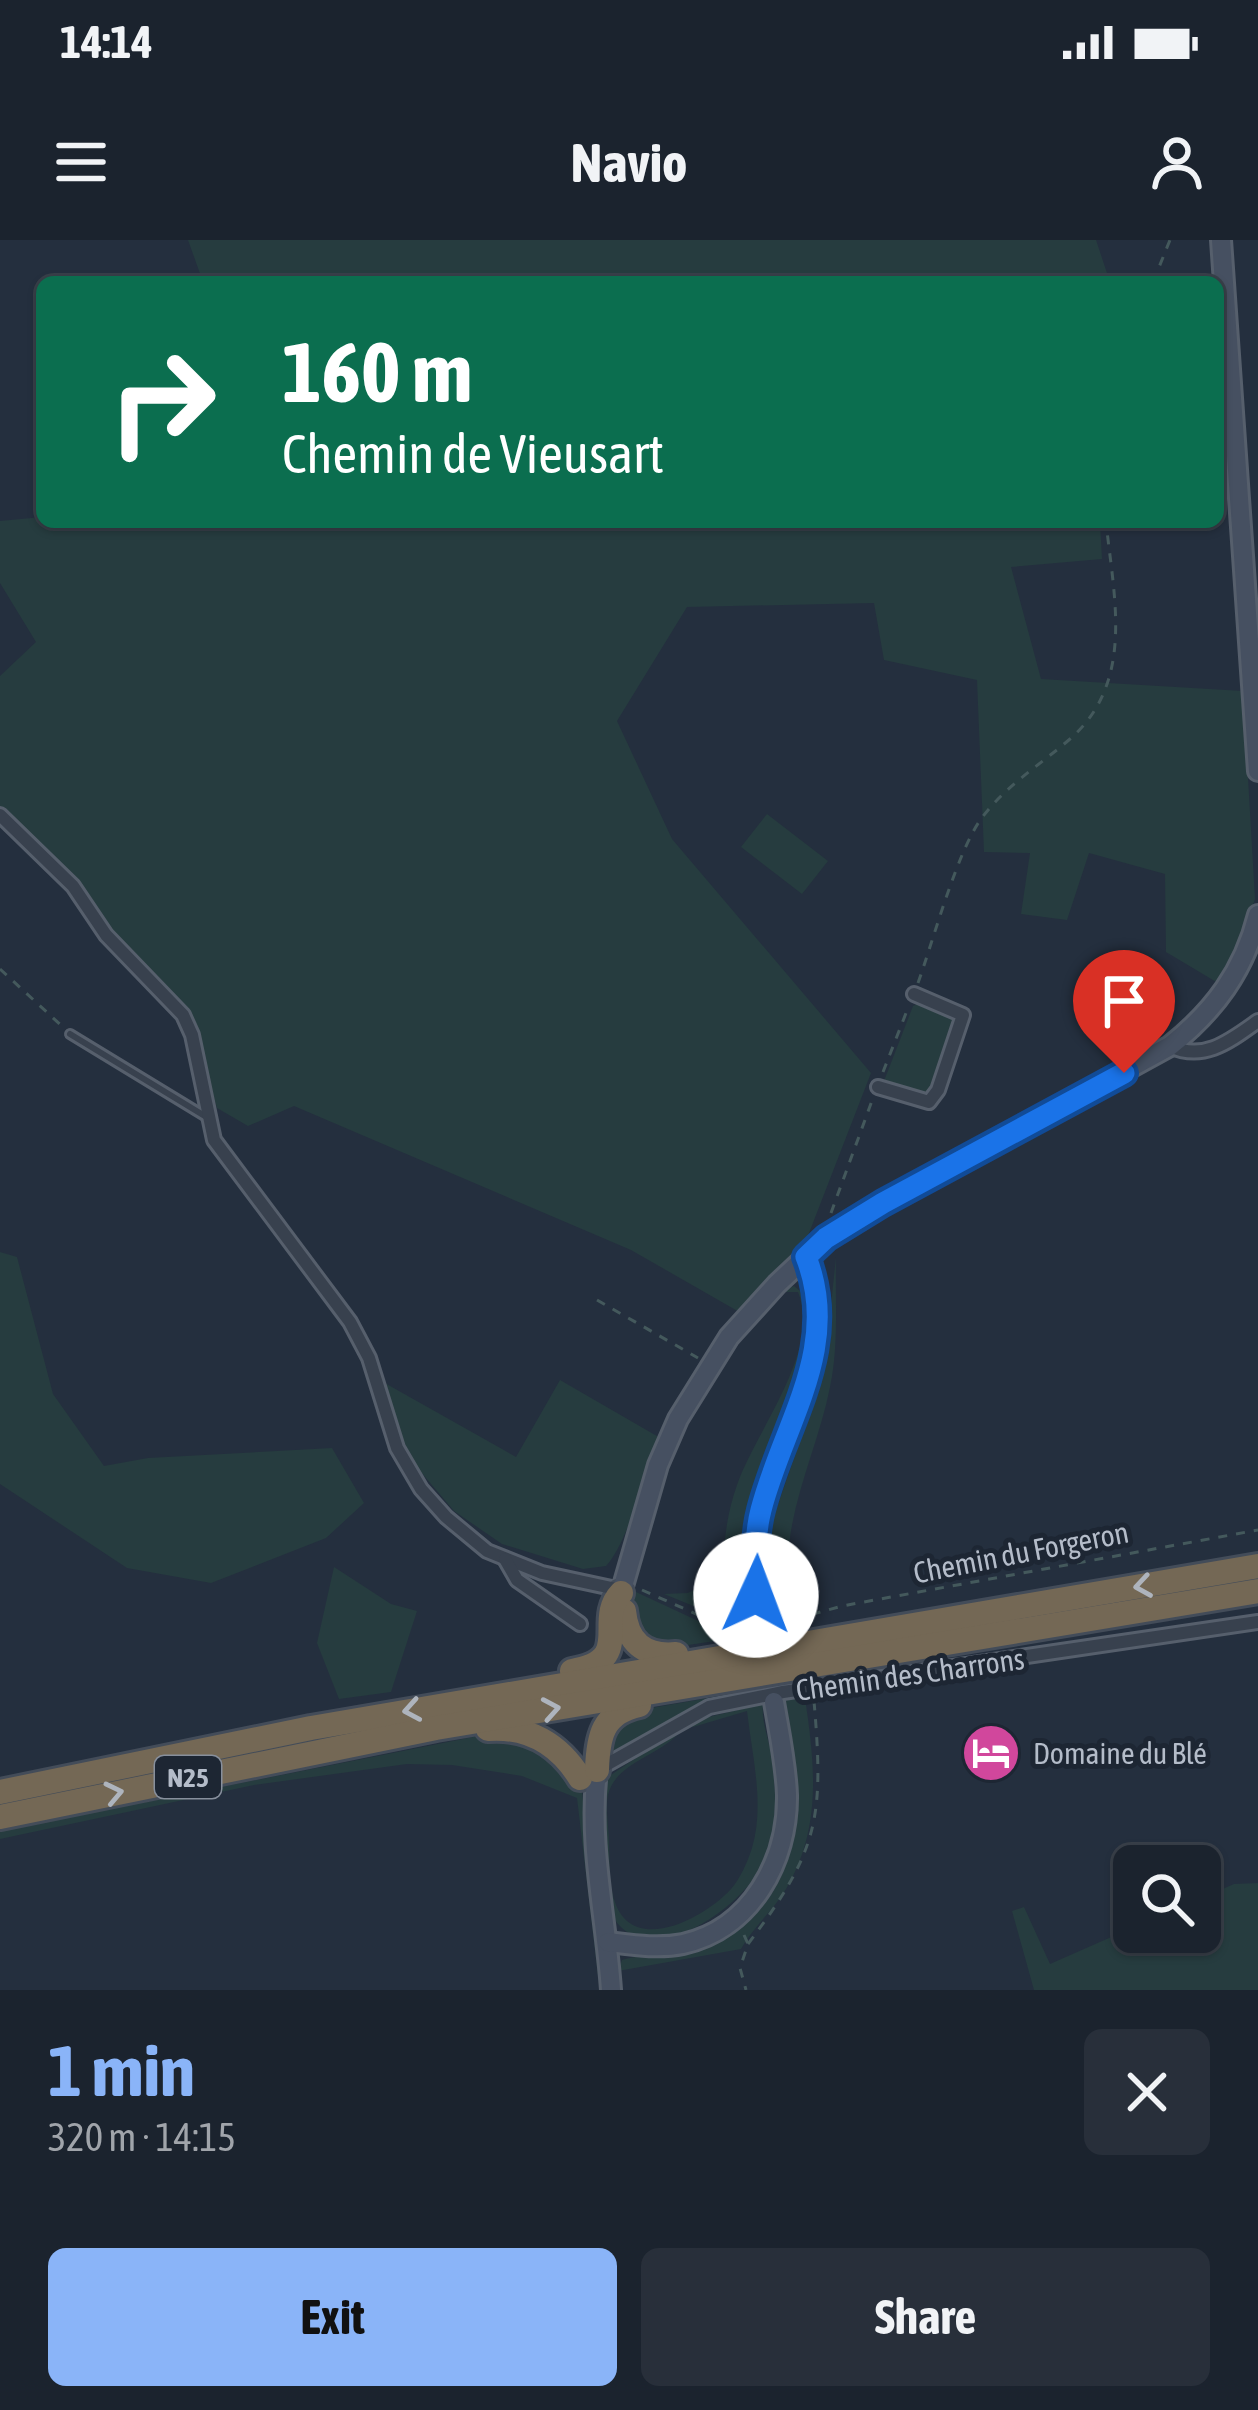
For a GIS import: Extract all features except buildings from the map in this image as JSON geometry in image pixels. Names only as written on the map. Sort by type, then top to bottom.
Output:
[{"type":"highway","name":"N25","points":[[0,1792],[239,1741],[1258,1566]]},
{"type":"highway","points":[[623,1588],[626,1628],[638,1646],[657,1655],[703,1649],[710,1657]]},
{"type":"highway","points":[[528,1690],[534,1678],[582,1670],[604,1657],[613,1639],[614,1600],[623,1588]]},
{"type":"highway","name":"N25","points":[[0,1817],[436,1728],[1258,1591]]},
{"type":"highway","points":[[436,1728],[446,1737],[494,1728],[535,1735],[588,1774],[606,1722],[628,1707],[666,1699],[670,1689]]},
{"type":"street","points":[[1221,240],[1252,603],[1258,771]]},
{"type":"street","points":[[0,815],[73,886],[106,935],[183,1015],[192,1035],[214,1140],[350,1322],[369,1358],[406,1467],[446,1517],[487,1551],[542,1573],[623,1588],[658,1465],[678,1419],[710,1364],[749,1313],[826,1238],[1170,1046],[1227,989],[1243,962],[1258,915]]},
{"type":"street","points":[[878,1087],[929,1102],[938,1090],[963,1015],[914,994]]},
{"type":"street","points":[[1170,1046],[1186,1054],[1201,1054],[1258,1021]]},
{"type":"street","points":[[760,1619],[756,1595],[760,1512],[804,1399],[814,1360],[818,1297],[806,1257]]},
{"type":"street","points":[[504,1557],[517,1580],[580,1624]]},
{"type":"street","name":"Chemin des Charrons","points":[[588,1774],[709,1707],[1258,1622]]},
{"type":"street","points":[[608,1942],[652,1947],[683,1944],[735,1919],[768,1878],[785,1827],[787,1794],[774,1702]]},
{"type":"street","points":[[588,1774],[611,1990]]},
{"type":"lane","points":[[70,1034],[208,1118]]},
{"type":"path","points":[[1155,276],[1170,240]]},
{"type":"path","points":[[935,940],[979,821],[1003,793],[1073,736],[1094,712],[1111,681],[1116,632],[1107,528]]},
{"type":"path","points":[[0,969],[70,1034]]},
{"type":"path","points":[[597,1300],[710,1364]]},
{"type":"path","name":"Chemin du Forgeron","points":[[794,1619],[859,1602],[1258,1530]]},
{"type":"path","points":[[623,1588],[707,1619]]},
{"type":"path","points":[[725,1627],[726,1595],[735,1591],[756,1595]]},
{"type":"path","points":[[735,1919],[748,1944],[740,1968],[746,1990]]},
{"type":"green space","points":[[188,240],[1096,240],[1107,273],[1118,276],[201,276]]},
{"type":"green space","points":[[36,518],[36,528],[1100,528],[1102,559],[1011,567],[1041,679],[1243,691],[1255,899],[1235,958],[1218,983],[1166,952],[1165,874],[1089,853],[1067,920],[1021,914],[1030,853],[984,852],[977,680],[884,660],[874,603],[687,607],[617,721],[672,839],[871,1073],[804,1246],[741,1313],[631,1250],[294,1106],[248,1126],[217,1108],[190,1021],[0,810],[0,676],[36,642],[0,583],[0,521]]},
{"type":"green space","points":[[767,814],[828,861],[802,894],[741,847]]},
{"type":"green space","points":[[922,1002],[957,1016],[933,1089],[923,1097],[884,1081],[913,1006]]},
{"type":"green space","points":[[0,1252],[17,1257],[53,1394],[104,1466],[148,1458],[332,1448],[364,1503],[326,1538],[211,1583],[127,1568],[0,1484]]},
{"type":"green space","points":[[836,1257],[833,1371],[798,1498],[788,1554],[795,1611],[771,1617],[769,1530],[824,1372]]},
{"type":"green space","points":[[794,1286],[804,1294],[809,1309],[805,1309],[799,1373],[745,1536],[742,1594],[749,1621],[730,1621],[664,1594],[688,1593],[704,1585],[710,1605],[724,1605],[725,1544],[732,1500],[784,1390],[801,1339],[798,1292],[779,1292]]},
{"type":"green space","points":[[560,1380],[662,1439],[628,1526],[606,1566],[583,1569],[502,1544],[454,1511],[403,1451],[383,1382],[516,1457]]},
{"type":"green space","points":[[334,1567],[391,1604],[417,1611],[391,1692],[339,1699],[317,1643]]},
{"type":"green space","points":[[636,1592],[735,1638],[661,1649],[630,1626],[630,1596]]},
{"type":"green space","points":[[737,1693],[737,1697],[675,1720],[619,1756],[609,1755],[604,1741],[634,1711]]},
{"type":"green space","points":[[805,1698],[813,1796],[806,1843],[781,1897],[741,1949],[618,1971],[622,1960],[695,1951],[733,1933],[760,1909],[779,1880],[795,1813],[784,1700]]},
{"type":"green space","points":[[763,1704],[775,1795],[766,1858],[741,1893],[701,1925],[656,1939],[635,1936],[618,1924],[607,1896],[605,1779],[689,1722],[690,1728],[620,1774],[607,1806],[612,1890],[626,1920],[640,1928],[656,1929],[690,1919],[738,1880],[752,1848],[757,1814],[747,1711],[693,1727],[692,1721]]},
{"type":"green space","points":[[493,1733],[545,1752],[566,1769],[582,1792],[604,1975],[598,1976],[577,1798],[522,1776],[452,1765],[407,1764],[254,1785],[0,1839],[0,1831]]},
{"type":"green space","points":[[1258,1883],[1258,1990],[1034,1990],[1012,1911],[1024,1907],[1050,1964],[1113,1936],[1113,1953],[1221,1953],[1221,1890]]},
{"type":"place","name":"Domaine du Blé","points":[[991,1753]]},
{"type":"route","points":[[756,1595],[760,1512],[804,1399],[814,1360],[818,1297],[806,1257],[826,1238],[883,1203],[1124,1073]]}]
